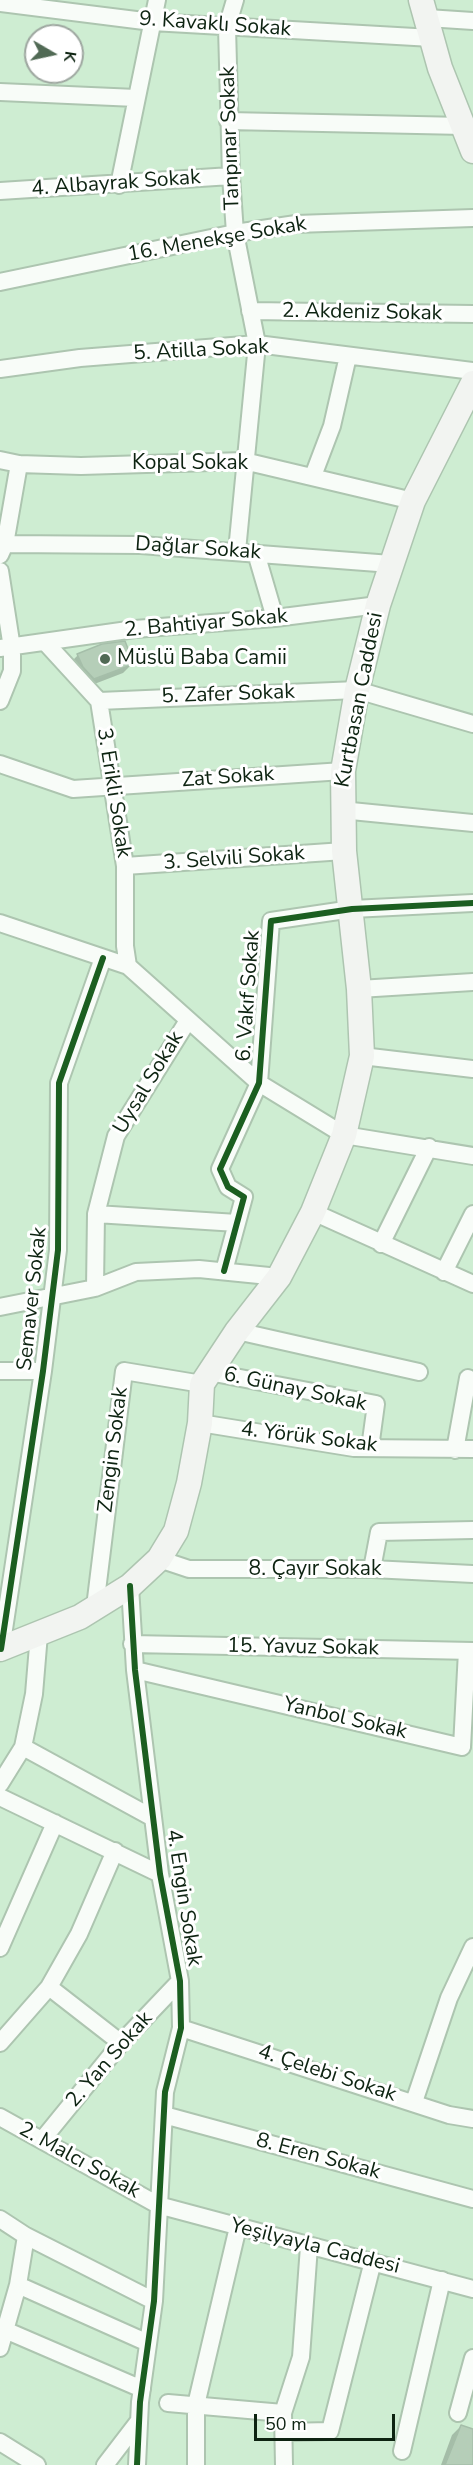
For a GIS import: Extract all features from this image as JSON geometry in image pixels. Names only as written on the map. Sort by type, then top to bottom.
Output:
[{"type":"main road","points":[[427,19],[440,68],[464,113],[473,151]]},
{"type":"main road","name":"Kurtbasan Caddesi","points":[[205,1378],[279,1277],[313,1212],[344,1135],[362,1056],[359,990],[341,810],[343,771],[357,690],[378,605],[391,564],[413,501],[473,384]]},
{"type":"main road","points":[[1,1649],[39,1634],[95,1607],[130,1586],[159,1559],[176,1531],[189,1483],[200,1423],[205,1378]]},
{"type":"street","points":[[119,185],[157,0]]},
{"type":"street","name":"Tanpınar Sokak","points":[[235,0],[227,27],[231,176],[235,233],[257,344],[237,551]]},
{"type":"street","name":"9. Kavaklı Sokak","points":[[0,3],[49,5],[152,22],[227,27],[427,19],[473,21]]},
{"type":"street","points":[[0,92],[136,98]]},
{"type":"street","points":[[228,121],[464,113]]},
{"type":"street","name":"4. Albayrak Sokak","points":[[0,191],[231,176]]},
{"type":"street","name":"16. Menekşe Sokak","points":[[0,282],[235,233],[297,224],[473,218]]},
{"type":"street","name":"2. Akdeniz Sokak","points":[[250,311],[473,314]]},
{"type":"street","name":"5. Atilla Sokak","points":[[0,369],[80,358],[257,344],[473,371]]},
{"type":"street","points":[[313,477],[332,426],[348,356]]},
{"type":"street","name":"Kopal Sokak","points":[[0,460],[19,464],[81,466],[244,461],[413,501]]},
{"type":"street","points":[[3,550],[19,464]]},
{"type":"street","name":"Dağlar Sokak","points":[[3,550],[141,545],[391,564]]},
{"type":"street","points":[[256,553],[275,618]]},
{"type":"street","points":[[0,572],[6,648],[12,671],[0,701]]},
{"type":"street","name":"2. Bahtiyar Sokak","points":[[6,648],[135,629],[275,618],[378,605]]},
{"type":"street","name":"3. Erikli Sokak","points":[[45,642],[99,701],[125,866],[125,946],[128,966]]},
{"type":"street","name":"5. Zafer Sokak","points":[[99,701],[357,690],[473,724]]},
{"type":"street","name":"Zat Sokak","points":[[0,764],[73,789],[343,771]]},
{"type":"street","points":[[341,810],[473,823]]},
{"type":"street","name":"3. Selvili Sokak","points":[[125,866],[344,852]]},
{"type":"street","points":[[352,909],[473,903]]},
{"type":"street","name":"6. Vakıf Sokak","points":[[259,1083],[271,921],[352,909]]},
{"type":"street","points":[[0,923],[128,966],[187,1022],[259,1083],[344,1135],[429,1147],[473,1156]]},
{"type":"street","name":"Semaver Sokak","points":[[1,1649],[43,1371],[58,1250],[59,1083],[103,958]]},
{"type":"street","points":[[359,990],[473,982]]},
{"type":"street","name":"Uysal Sokak","points":[[95,1288],[96,1214],[116,1136],[187,1022]]},
{"type":"street","points":[[362,1056],[473,1069]]},
{"type":"street","points":[[224,1271],[244,1197],[228,1187],[220,1169],[259,1083]]},
{"type":"street","points":[[381,1244],[429,1147]]},
{"type":"street","points":[[313,1212],[473,1284]]},
{"type":"street","points":[[96,1214],[237,1223]]},
{"type":"street","points":[[444,1272],[473,1214]]},
{"type":"street","points":[[0,1306],[95,1288],[136,1272],[199,1269],[279,1277]]},
{"type":"street","points":[[237,1332],[419,1372]]},
{"type":"street","points":[[0,1371],[43,1371]]},
{"type":"street","name":"Zengin Sokak","points":[[95,1607],[124,1371],[205,1378]]},
{"type":"street","name":"6. Günay Sokak","points":[[205,1378],[376,1404],[370,1448]]},
{"type":"street","points":[[455,1450],[468,1378]]},
{"type":"street","name":"4. Yörük Sokak","points":[[200,1423],[354,1448],[473,1449]]},
{"type":"street","points":[[372,1569],[379,1532],[473,1530]]},
{"type":"street","name":"8. Çayır Sokak","points":[[159,1559],[189,1569],[372,1569],[473,1574]]},
{"type":"street","name":"4. Engin Sokak","points":[[130,1586],[132,1644],[160,1874],[180,1981],[181,2028],[165,2092],[154,2301],[138,2422],[137,2465]]},
{"type":"street","points":[[0,1784],[23,1747],[34,1694],[39,1634]]},
{"type":"street","name":"15. Yavuz Sokak","points":[[132,1644],[470,1651]]},
{"type":"street","name":"Yanbol Sokak","points":[[135,1670],[462,1747],[470,1651]]},
{"type":"street","points":[[23,1747],[153,1818]]},
{"type":"street","points":[[0,1797],[160,1874]]},
{"type":"street","points":[[0,1948],[56,1823]]},
{"type":"street","points":[[0,2043],[49,1987],[80,1934],[115,1851]]},
{"type":"street","points":[[414,2102],[449,1998],[473,1947]]},
{"type":"street","name":"2. Yan Sokak","points":[[42,2140],[121,2043],[180,1981]]},
{"type":"street","points":[[49,1987],[121,2043]]},
{"type":"street","name":"4. Çelebi Sokak","points":[[181,2028],[414,2102],[448,2115],[473,2119]]},
{"type":"street","name":"8. Eren Sokak","points":[[164,2115],[473,2199]]},
{"type":"street","name":"2. Malcı Sokak","points":[[0,2116],[158,2205]]},
{"type":"street","name":"Yeşilyayla Caddesi","points":[[158,2205],[473,2289]]},
{"type":"street","points":[[0,2219],[26,2236],[154,2301]]},
{"type":"street","points":[[196,2465],[196,2405],[238,2228]]},
{"type":"street","points":[[0,2348],[18,2285],[26,2236]]},
{"type":"street","points":[[284,2465],[283,2413],[301,2357],[309,2246]]},
{"type":"street","points":[[284,2432],[330,2431],[373,2261]]},
{"type":"street","points":[[402,2451],[442,2280]]},
{"type":"street","points":[[18,2285],[148,2343]]},
{"type":"street","points":[[5,2330],[142,2389]]},
{"type":"street","points":[[458,2413],[473,2358]]},
{"type":"street","points":[[168,2403],[283,2413]]},
{"type":"street","points":[[105,2465],[138,2422]]},
{"type":"street","points":[[0,2442],[37,2465]]},
{"type":"building","name":"Müslü Baba Camii","points":[[125,641],[134,664],[94,679],[83,667],[77,654],[102,644]]},
{"type":"building","points":[[461,2425],[473,2429],[473,2465],[445,2465]]},
{"type":"cycle path","points":[[224,1271],[244,1197],[228,1187],[220,1169],[259,1083],[271,921],[352,909],[473,903]]},
{"type":"cycle path","points":[[1,1649],[43,1371],[58,1250],[59,1083],[103,958]]},
{"type":"cycle path","points":[[130,1586],[135,1670],[160,1874],[180,1981],[181,2028],[165,2092],[154,2301],[140,2402],[137,2465]]},
{"type":"place","name":"Müslü Baba Camii","points":[[105,659]]}]
